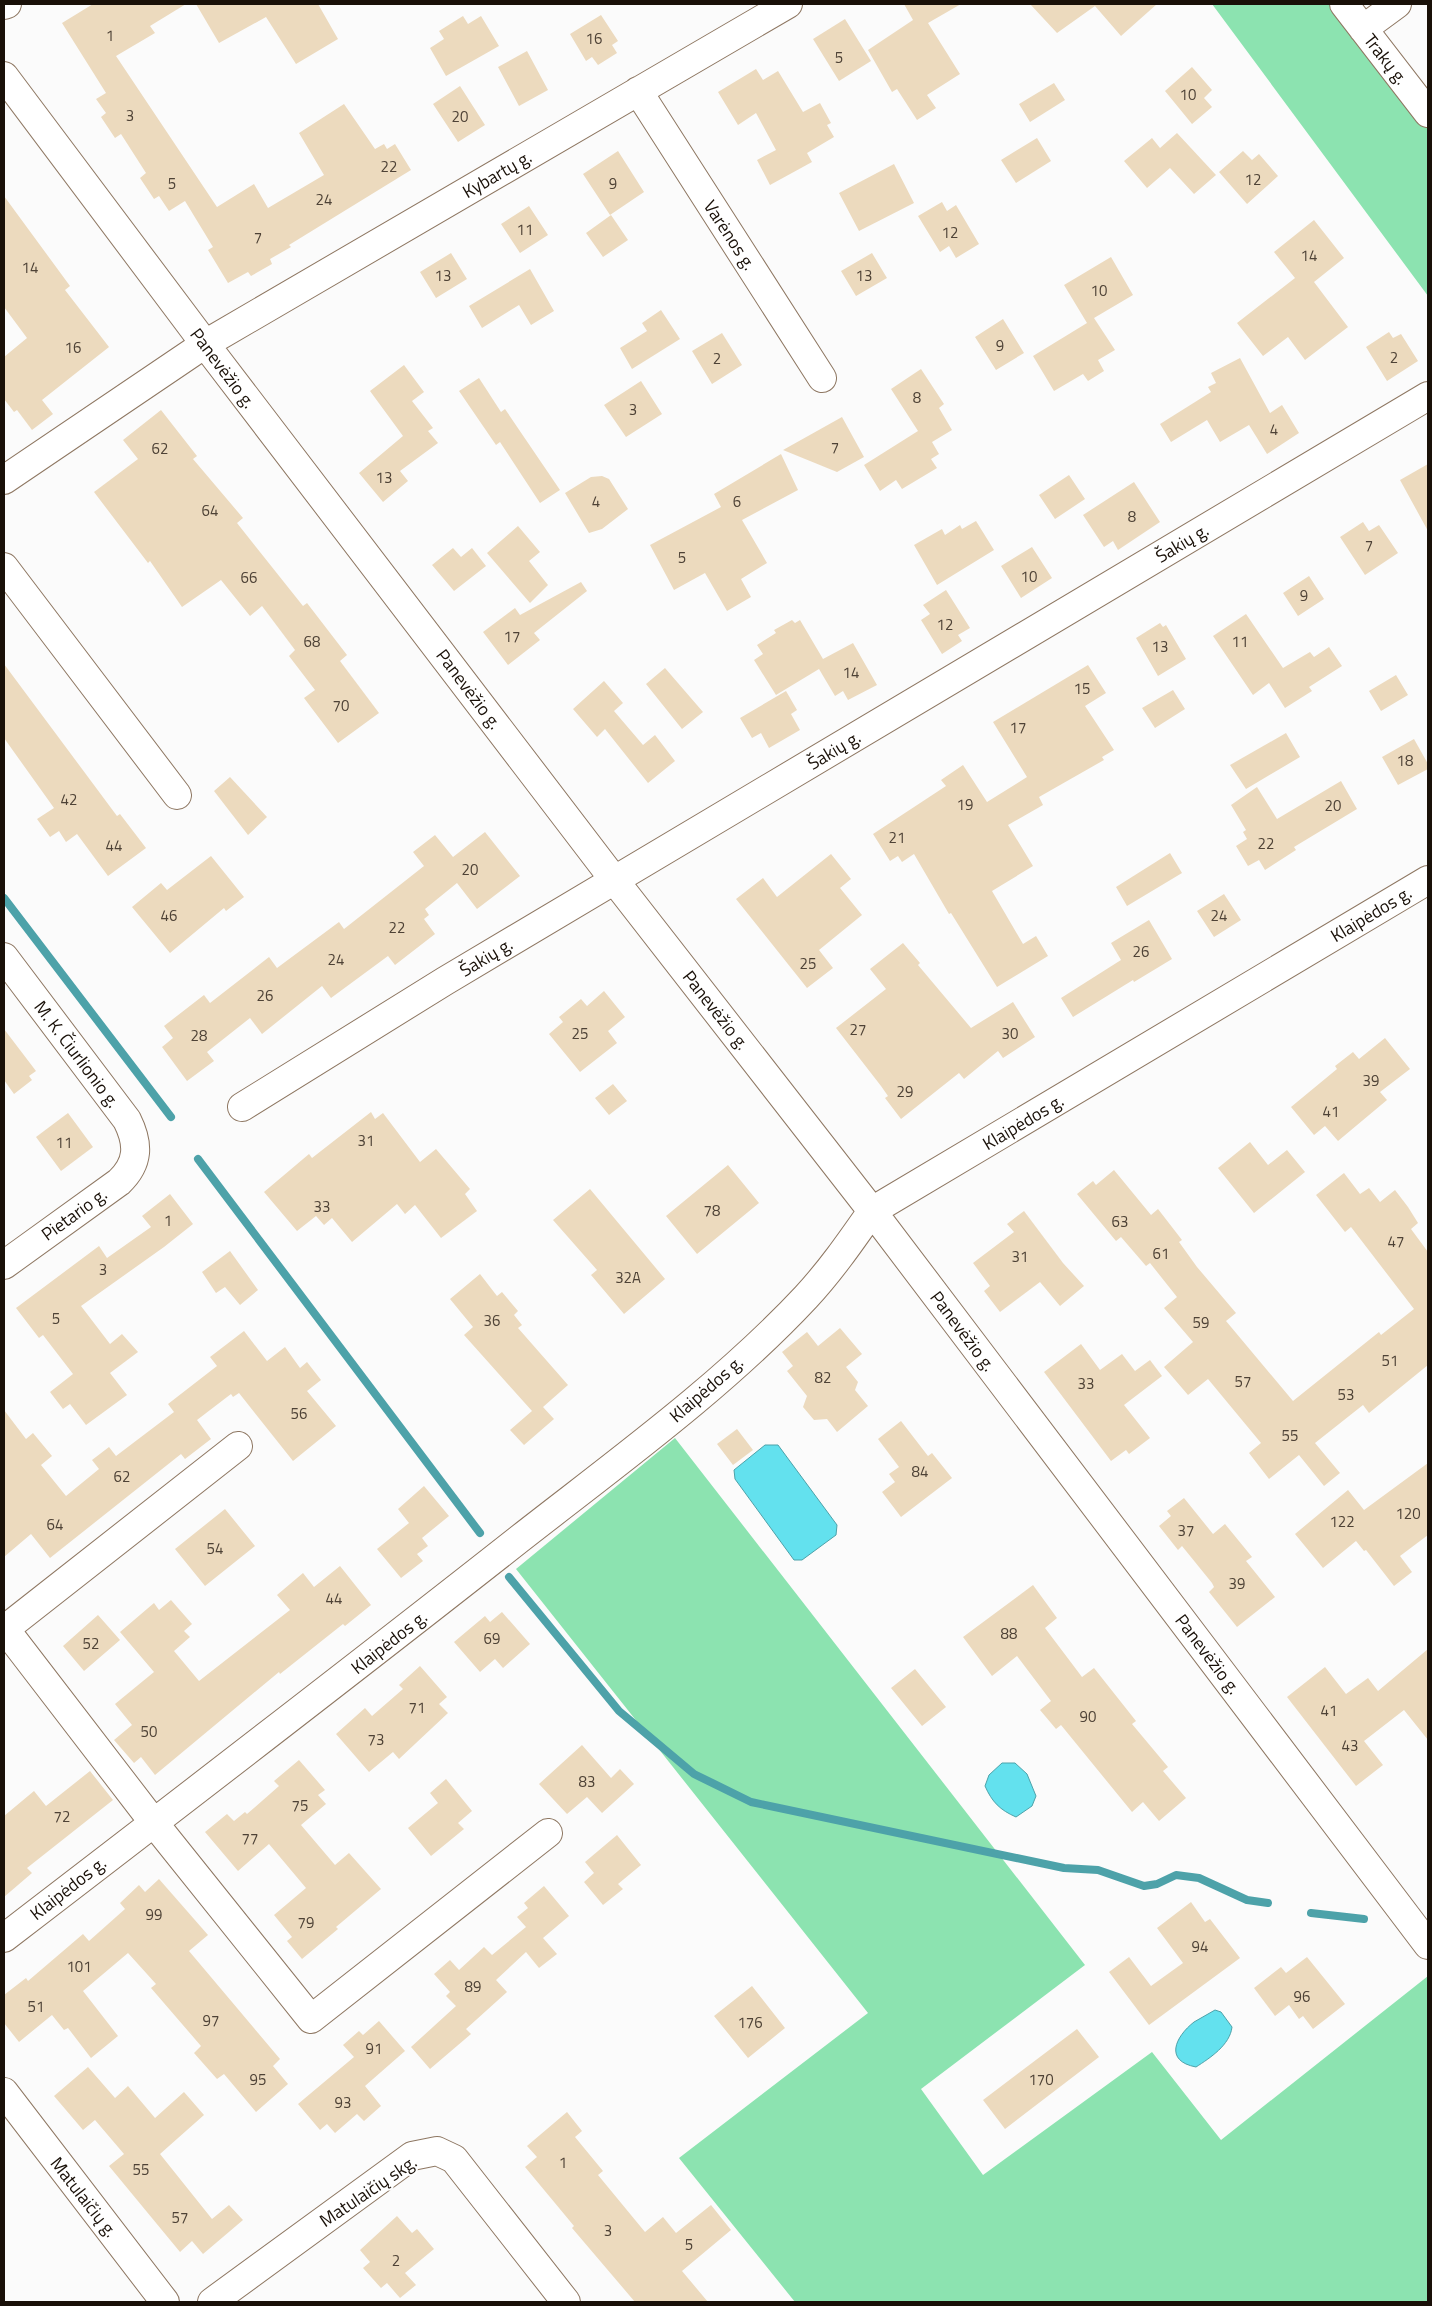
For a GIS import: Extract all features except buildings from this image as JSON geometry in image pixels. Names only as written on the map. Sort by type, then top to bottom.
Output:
[{"type":"street","name":"Kybartų g.","points":[[4,480],[205,344],[788,4]]},
{"type":"street","name":"Trakų g.","points":[[1344,4],[1428,113]]},
{"type":"street","points":[[1363,29],[1398,4]]},
{"type":"street","name":"Panevėžio g.","points":[[4,76],[205,344],[615,881],[872,1211],[1428,1945]]},
{"type":"street","name":"Varėnos g.","points":[[638,91],[822,378]]},
{"type":"street","name":"Šakių g.","points":[[242,1107],[445,981],[1428,396]]},
{"type":"street","points":[[4,566],[177,795]]},
{"type":"street","name":"Klaipėdos g.","points":[[4,1938],[360,1665],[676,1415],[755,1347],[806,1296],[846,1249],[872,1211],[1428,880]]},
{"type":"street","name":"M. K. Čiurlionio g.","points":[[4,957],[127,1120],[133,1133],[136,1156]]},
{"type":"street","name":"Pietario g.","points":[[4,1265],[119,1182],[132,1167],[136,1156]]},
{"type":"street","points":[[238,1446],[5,1629],[154,1823],[311,2018],[548,1833]]},
{"type":"street","name":"Matulaičių g.","points":[[4,2092],[165,2302]]},
{"type":"street","name":"Matulaičių skg.","points":[[212,2302],[412,2156],[437,2151],[454,2159],[566,2302]]},
{"type":"green space","points":[[1212,4],[1346,4],[1428,111],[1428,296]]},
{"type":"green space","points":[[675,1438],[1085,1965],[921,2089],[983,2175],[1152,2052],[1221,2140],[1428,1976],[1428,2302],[795,2302],[679,2158],[868,2013],[516,1569]]},
{"type":"water","points":[[765,1445],[778,1445],[837,1525],[836,1535],[802,1560],[794,1560],[735,1479],[734,1470]]},
{"type":"water","points":[[1002,1763],[1015,1763],[1027,1774],[1036,1796],[1032,1806],[1016,1817],[997,1805],[985,1786],[989,1775]]},
{"type":"water","points":[[1215,2010],[1221,2012],[1232,2027],[1228,2040],[1196,2067],[1186,2064],[1176,2054],[1178,2041],[1194,2022]]},
{"type":"waterway","points":[[4,898],[171,1117]]},
{"type":"waterway","points":[[198,1159],[480,1533]]},
{"type":"waterway","points":[[509,1577],[619,1711],[694,1774],[751,1802],[1064,1868],[1098,1870],[1144,1886],[1157,1884],[1176,1875],[1199,1878],[1247,1900],[1268,1903]]},
{"type":"waterway","points":[[1311,1913],[1364,1919]]}]
